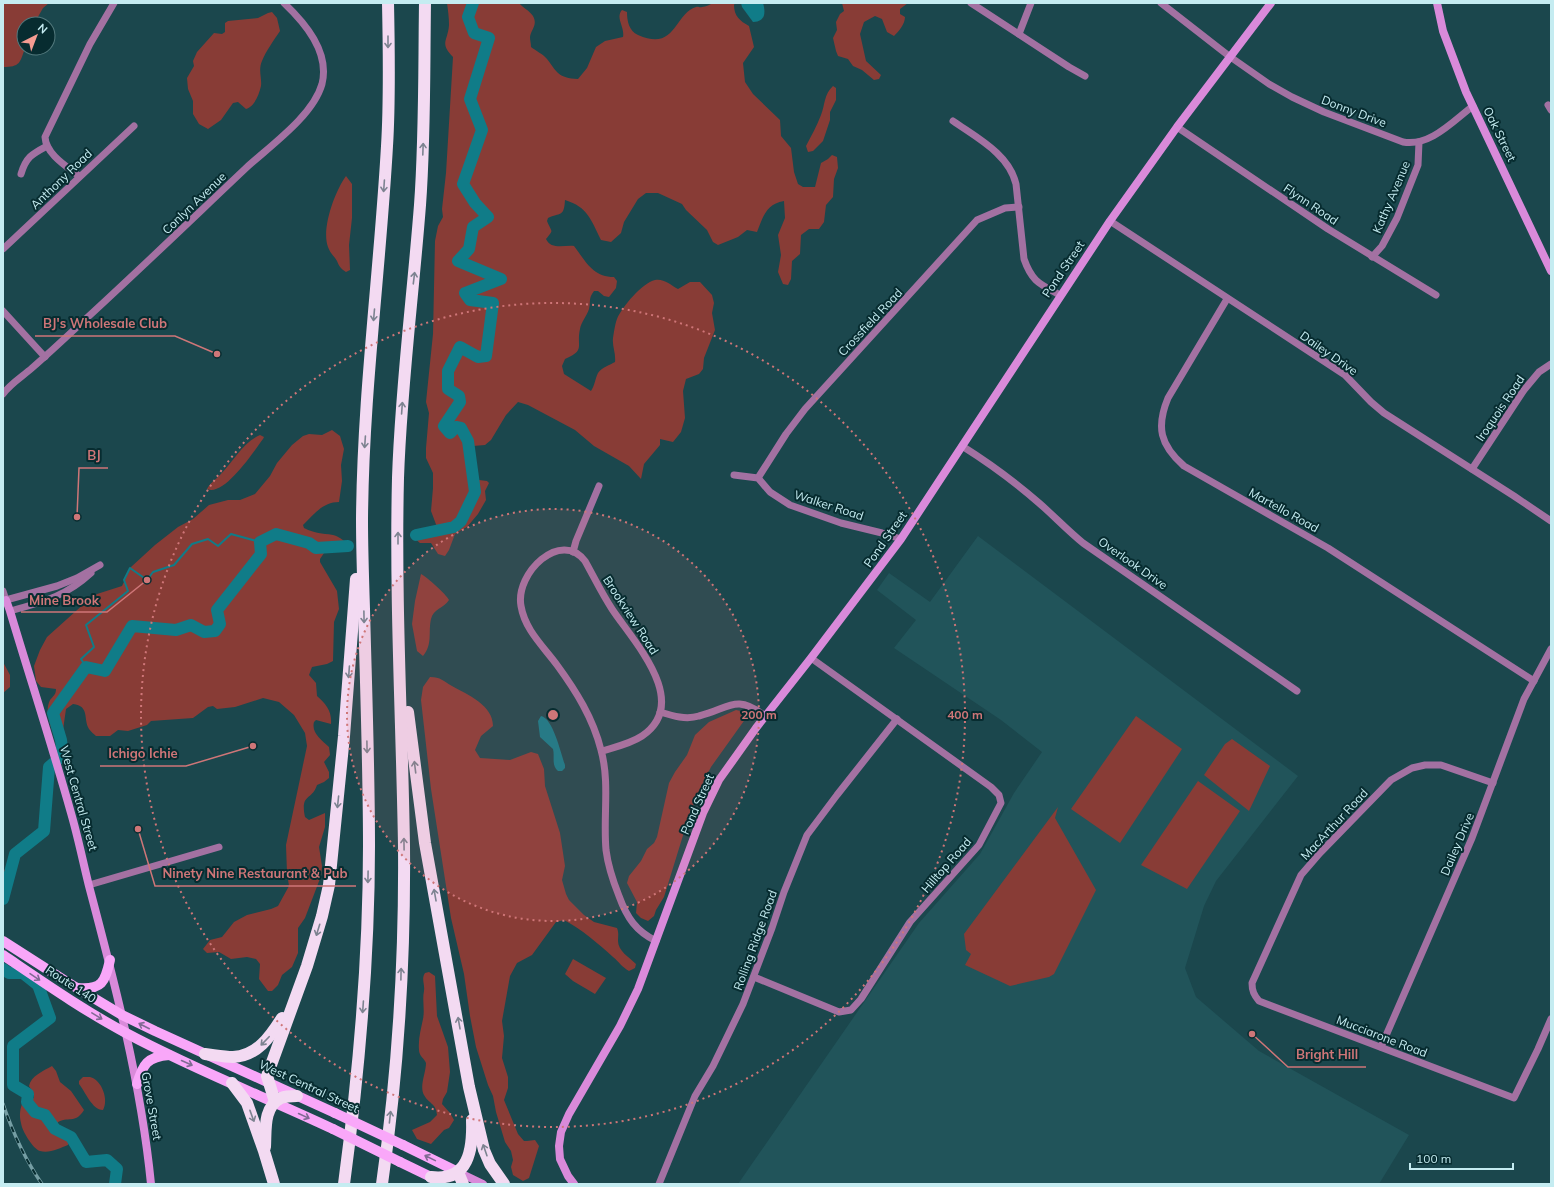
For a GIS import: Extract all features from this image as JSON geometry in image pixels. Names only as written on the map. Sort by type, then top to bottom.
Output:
[{"type":"highway","points":[[344,1184],[353,1118],[361,1036],[368,901],[368,776],[362,522],[363,463],[387,143],[388,3]]},
{"type":"highway","points":[[382,1184],[401,995],[404,848],[398,577],[398,477],[420,202],[423,131],[425,3]]},
{"type":"highway","points":[[274,1102],[267,1076],[307,966],[322,916],[330,879],[362,522]]},
{"type":"highway","points":[[398,577],[407,706],[425,843],[469,1087],[484,1150],[490,1164],[504,1184]]},
{"type":"highway","points":[[205,1054],[232,1057],[248,1054],[254,1051],[273,1033],[295,997]]},
{"type":"highway","points":[[232,1083],[247,1103],[274,1184]]},
{"type":"highway","points":[[431,1177],[448,1178],[458,1172],[465,1165],[472,1142],[469,1087]]},
{"type":"highway","points":[[264,1151],[266,1116],[274,1102],[282,1097],[297,1096]]},
{"type":"highway","points":[[458,1172],[462,1184]]},
{"type":"main road","name":"Pond Street","points":[[574,1184],[563,1167],[559,1150],[561,1132],[569,1114],[628,1011],[709,800],[729,765],[765,716],[812,658],[901,539],[1110,221],[1229,56],[1270,3]]},
{"type":"main road","name":"Oak Street","points":[[1437,3],[1443,31],[1473,106],[1551,271]]},
{"type":"main road","name":"West Central Street","points":[[4,600],[6,612],[72,814],[89,885],[110,960],[127,1034]]},
{"type":"main road","name":"Route 140","points":[[3,941],[67,982],[122,1014]]},
{"type":"main road","name":"Route 140","points":[[3,955],[67,998],[127,1034]]},
{"type":"main road","points":[[77,988],[89,989],[100,985],[106,976],[110,960]]},
{"type":"main road","name":"West Central Street","points":[[122,1014],[205,1054],[268,1081],[483,1184]]},
{"type":"main road","points":[[127,1034],[169,1055],[333,1129],[446,1184]]},
{"type":"main road","name":"Grove Street","points":[[127,1034],[146,1132],[151,1184]]},
{"type":"main road","points":[[137,1084],[146,1062],[158,1056],[169,1055]]},
{"type":"street","points":[[79,176],[56,158],[47,146],[45,136],[90,44],[114,3]]},
{"type":"street","name":"Conlyn Avenue","points":[[3,394],[197,216],[308,111],[322,84],[324,72],[320,54],[303,22],[284,3]]},
{"type":"street","points":[[971,3],[1085,76]]},
{"type":"street","points":[[1019,34],[1031,3]]},
{"type":"street","name":"Donny Drive","points":[[1161,3],[1229,56],[1269,84],[1324,112],[1403,142],[1412,144],[1436,135],[1473,106]]},
{"type":"street","points":[[953,121],[995,151],[1009,165],[1014,174],[1024,259],[1027,268],[1032,277],[1039,283],[1060,295]]},
{"type":"street","name":"Anthony Road","points":[[3,248],[134,126]]},
{"type":"street","name":"Flynn Road","points":[[1177,127],[1328,229],[1436,296]]},
{"type":"street","name":"Kathy Avenue","points":[[1372,257],[1382,246],[1397,218],[1418,165],[1419,142]]},
{"type":"street","points":[[22,174],[25,163],[33,154],[47,146]]},
{"type":"street","name":"Crossfield Road","points":[[758,478],[786,434],[805,409],[977,220],[1005,208],[1019,207]]},
{"type":"street","name":"Dailey Drive","points":[[1110,221],[1344,375],[1384,413],[1551,521]]},
{"type":"street","name":"Martello Road","points":[[1227,299],[1168,398],[1164,409],[1161,418],[1162,434],[1164,442],[1173,456],[1189,469],[1292,526],[1334,552],[1534,681]]},
{"type":"street","points":[[3,311],[45,357]]},
{"type":"street","name":"Iroquois Road","points":[[1472,469],[1524,390],[1539,372],[1551,364]]},
{"type":"street","name":"Overlook Drive","points":[[962,446],[996,469],[1040,504],[1082,543],[1297,691]]},
{"type":"street","points":[[734,475],[758,478]]},
{"type":"street","name":"Walker Road","points":[[758,478],[770,492],[790,505],[841,523],[901,539]]},
{"type":"street","points":[[598,486],[573,552],[566,550],[554,553],[537,563],[527,574],[523,584],[520,597],[521,607],[525,621],[532,633],[567,679],[585,708],[595,730],[602,751],[605,787],[606,848],[611,876],[620,900],[634,925],[656,941]]},
{"type":"street","name":"Brookview Road","points":[[573,552],[581,556],[585,561],[612,610],[648,660],[660,688],[660,712]]},
{"type":"street","points":[[4,600],[57,586],[77,578],[100,565],[80,584],[67,592],[6,612]]},
{"type":"street","name":"West Central Street","points":[[3,591],[4,600]]},
{"type":"street","name":"Dailey Drive","points":[[1381,1047],[1472,838],[1524,699],[1551,649]]},
{"type":"street","name":"Hilltop Road","points":[[754,977],[839,1012],[851,1010],[861,999],[910,922],[972,854],[982,840],[1001,803],[997,793],[812,658]]},
{"type":"street","points":[[602,751],[642,736],[653,724],[660,712],[676,716],[694,717],[730,704],[738,704],[752,707],[765,716]]},
{"type":"street","name":"Rolling Ridge Road","points":[[659,1184],[695,1096],[713,1066],[734,1024],[754,977],[784,892],[808,835],[837,795],[897,719]]},
{"type":"street","name":"MacArthur Road","points":[[1252,985],[1301,875],[1390,780],[1412,768],[1425,765],[1441,765],[1493,783]]},
{"type":"street","points":[[89,885],[219,847]]},
{"type":"street","name":"Mucciarone Road","points":[[1252,985],[1253,994],[1260,1001],[1514,1098],[1551,1019]]},
{"type":"shaded area","points":[[3,3],[49,3],[43,8],[38,16],[16,16],[16,56],[22,56],[16,65],[3,67]]},
{"type":"shaded area","points":[[447,3],[519,3],[533,16],[535,22],[530,37],[531,47],[545,57],[559,74],[578,79],[587,68],[596,47],[605,41],[623,37],[623,30],[619,16],[622,10],[627,12],[627,19],[632,31],[638,35],[650,39],[660,39],[673,30],[689,11],[696,7],[704,7],[712,3],[735,3],[734,9],[736,15],[740,20],[749,26],[754,47],[743,63],[745,82],[753,94],[780,120],[781,136],[791,148],[794,172],[798,184],[803,187],[815,187],[821,163],[832,155],[837,157],[838,168],[834,179],[833,197],[826,205],[824,222],[819,229],[809,229],[801,235],[800,254],[792,261],[791,279],[788,285],[783,284],[778,272],[781,255],[778,235],[785,218],[784,201],[769,208],[763,216],[757,232],[747,230],[738,237],[718,245],[713,242],[707,230],[686,210],[682,204],[658,193],[646,193],[638,199],[624,222],[621,233],[611,242],[601,240],[584,210],[579,206],[565,200],[564,210],[561,214],[548,218],[547,221],[551,231],[546,239],[551,245],[554,246],[574,246],[591,268],[601,274],[614,277],[617,281],[616,288],[609,297],[604,296],[598,291],[594,291],[592,294],[589,309],[581,326],[578,350],[572,356],[565,359],[562,366],[564,374],[591,391],[598,373],[615,362],[613,338],[617,319],[628,302],[639,290],[655,280],[667,282],[678,289],[690,282],[700,282],[712,295],[714,303],[712,313],[715,330],[704,358],[703,369],[699,374],[686,379],[683,391],[685,418],[681,432],[673,442],[660,439],[660,445],[644,464],[641,479],[629,466],[594,446],[575,430],[528,405],[518,402],[506,415],[491,440],[485,445],[473,446],[471,450],[470,459],[479,480],[487,481],[489,483],[485,491],[486,500],[478,514],[467,527],[455,534],[445,556],[438,554],[431,543],[420,543],[414,538],[416,535],[437,527],[431,511],[433,473],[426,458],[429,413],[426,402],[433,334],[435,241],[438,226],[443,217],[442,209],[446,173],[453,57],[445,45],[449,25]]},
{"type":"shaded area","points":[[741,3],[763,3],[764,16],[757,22],[753,22],[742,7]]},
{"type":"shaded area","points":[[842,3],[908,3],[900,9],[900,14],[905,17],[905,20],[894,36],[887,32],[882,19],[875,16],[864,22],[860,34],[866,61],[881,75],[879,79],[874,80],[862,70],[853,66],[848,59],[838,56],[833,38],[837,30],[836,22],[840,14],[844,11]]},
{"type":"shaded area","points":[[272,12],[277,18],[280,31],[262,61],[260,68],[261,86],[256,100],[249,108],[246,109],[238,102],[233,103],[221,120],[208,129],[199,124],[193,114],[193,101],[188,89],[187,78],[194,66],[193,61],[197,52],[214,33],[222,34],[225,32],[225,23],[228,21],[258,18]]},
{"type":"shaded area","points":[[833,86],[836,88],[836,100],[830,112],[830,120],[823,141],[813,151],[808,152],[806,146],[816,127],[826,96]]},
{"type":"shaded area","points":[[346,176],[352,184],[352,218],[349,245],[350,270],[346,272],[340,267],[329,249],[326,239],[326,230],[330,210]]},
{"type":"shaded area","points":[[332,430],[340,436],[344,449],[341,465],[342,481],[339,502],[323,506],[303,525],[304,528],[308,530],[335,536],[347,543],[340,551],[326,550],[320,559],[320,562],[337,591],[339,609],[334,622],[333,661],[327,664],[312,667],[309,675],[316,683],[317,696],[328,708],[331,719],[331,724],[316,720],[313,726],[318,736],[329,747],[330,755],[324,762],[329,772],[329,778],[317,785],[304,804],[305,817],[309,820],[325,813],[325,827],[319,847],[322,866],[321,876],[305,918],[298,928],[298,953],[292,967],[282,975],[278,985],[272,991],[268,991],[259,979],[260,964],[256,959],[247,957],[231,959],[219,952],[207,953],[203,949],[210,940],[222,937],[234,922],[247,915],[278,906],[289,886],[286,845],[307,746],[305,733],[294,715],[279,702],[263,698],[235,707],[217,709],[213,706],[208,707],[193,718],[151,721],[147,725],[128,731],[118,730],[110,736],[96,736],[87,725],[82,707],[73,704],[66,709],[63,730],[55,738],[49,719],[48,705],[55,694],[56,689],[41,687],[36,681],[34,666],[47,637],[97,594],[122,586],[131,567],[155,545],[178,527],[193,519],[209,505],[228,500],[240,500],[255,494],[292,445],[303,436],[309,434],[322,435]]},
{"type":"shaded area","points":[[260,435],[264,437],[263,439],[238,472],[222,486],[214,490],[207,489],[211,483],[225,470],[243,447],[248,442]]},
{"type":"shaded area","points":[[978,536],[1298,776],[1216,881],[1204,906],[1185,968],[1196,997],[1259,1051],[1409,1135],[1379,1184],[738,1184],[919,923],[980,854],[1014,793],[1042,752],[1001,720],[894,648],[916,620],[877,590],[889,573],[930,602]]},
{"type":"shaded area","points":[[421,574],[436,586],[449,600],[432,616],[428,647],[423,656],[417,651],[412,624]]},
{"type":"shaded area","points":[[3,662],[10,675],[10,687],[3,693]]},
{"type":"shaded area","points":[[430,677],[442,680],[472,697],[489,712],[493,726],[481,736],[475,750],[480,758],[510,760],[531,752],[538,754],[544,769],[545,786],[560,833],[565,866],[562,880],[566,894],[569,900],[584,915],[594,922],[617,928],[618,945],[624,954],[636,964],[635,968],[629,971],[624,968],[590,937],[577,927],[564,920],[556,922],[532,955],[517,963],[510,976],[502,1021],[504,1036],[502,1058],[508,1077],[508,1088],[504,1100],[518,1134],[524,1141],[535,1140],[539,1146],[529,1178],[523,1181],[513,1175],[511,1167],[513,1160],[511,1151],[505,1142],[493,1096],[476,1047],[464,974],[451,918],[431,789],[421,700],[423,687]]},
{"type":"shaded area","points":[[736,710],[745,712],[747,715],[746,718],[711,767],[700,789],[689,816],[664,897],[654,916],[648,921],[641,918],[636,913],[637,902],[627,883],[629,876],[657,837],[669,783],[687,755],[695,735],[709,722]]},
{"type":"shaded area","points":[[541,716],[545,718],[553,729],[565,765],[565,768],[562,771],[558,771],[556,769],[554,764],[553,749],[540,737],[538,721]]},
{"type":"shaded area","points":[[1136,716],[1182,749],[1120,843],[1071,809]]},
{"type":"shaded area","points":[[1232,739],[1270,766],[1249,811],[1204,775],[1225,744]]},
{"type":"shaded area","points":[[1198,781],[1240,811],[1187,889],[1141,865]]},
{"type":"shaded area","points":[[1058,807],[1055,818],[1096,890],[1054,974],[1049,977],[1010,986],[965,965],[971,954],[966,950],[964,934]]},
{"type":"shaded area","points":[[14,868],[9,884],[3,896],[3,870]]},
{"type":"shaded area","points":[[573,959],[606,978],[595,994],[573,981],[565,974]]},
{"type":"shaded area","points":[[429,972],[435,976],[437,1016],[448,1047],[450,1072],[447,1092],[442,1104],[454,1120],[449,1128],[444,1130],[431,1144],[417,1139],[412,1130],[430,1122],[437,1115],[434,1106],[424,1095],[422,1088],[426,1063],[419,1050],[419,1038],[424,1016],[423,977],[425,973]]},
{"type":"shaded area","points":[[52,1066],[56,1071],[60,1082],[71,1091],[84,1110],[78,1117],[58,1122],[60,1129],[69,1140],[68,1145],[43,1152],[34,1147],[26,1135],[22,1126],[20,1112],[23,1101],[34,1098],[34,1094],[29,1086],[32,1079]]},
{"type":"shaded area","points":[[83,1077],[90,1077],[94,1079],[101,1086],[105,1096],[105,1106],[103,1110],[92,1104],[79,1084],[79,1081]]},
{"type":"waterway","points":[[416,535],[454,527],[461,521],[475,492],[468,441],[461,428],[456,427],[450,433],[444,426],[460,402],[459,396],[448,389],[448,371],[460,347],[478,357],[486,356],[493,303],[470,300],[465,293],[501,279],[458,261],[469,249],[473,227],[488,217],[475,203],[463,184],[482,130],[470,99],[489,38],[474,33],[468,17],[473,3]]},
{"type":"waterway","points":[[86,667],[81,659],[94,647],[86,625],[128,591],[124,580],[130,568],[147,580],[153,572],[174,565],[192,544],[208,539],[218,546],[231,534],[260,542]]},
{"type":"waterway","points":[[3,899],[15,854],[44,831],[49,767],[63,755],[61,740],[53,713],[86,667],[105,671],[132,626],[176,630],[191,625],[204,632],[215,631],[220,624],[217,610],[261,554],[260,542],[276,534],[309,543],[316,548],[348,546]]},
{"type":"waterway","points":[[3,969],[9,973],[23,973],[38,985],[50,1018],[13,1046],[13,1085],[28,1094],[27,1102],[35,1112],[45,1115],[55,1129],[71,1137],[86,1162],[107,1160],[117,1169],[115,1184]]},
{"type":"railway","points":[[3,1104],[20,1145],[42,1184]]},
{"type":"place","name":"BJ's Wholesale Club","points":[[217,354]]},
{"type":"place","name":"BJ","points":[[77,517]]},
{"type":"place","name":"Mine Brook","points":[[147,580]]},
{"type":"place","name":"Ichigo Ichie","points":[[253,746]]},
{"type":"place","name":"Ninety Nine Restaurant & Pub","points":[[138,829]]},
{"type":"place","name":"Bright Hill","points":[[1252,1034]]}]
